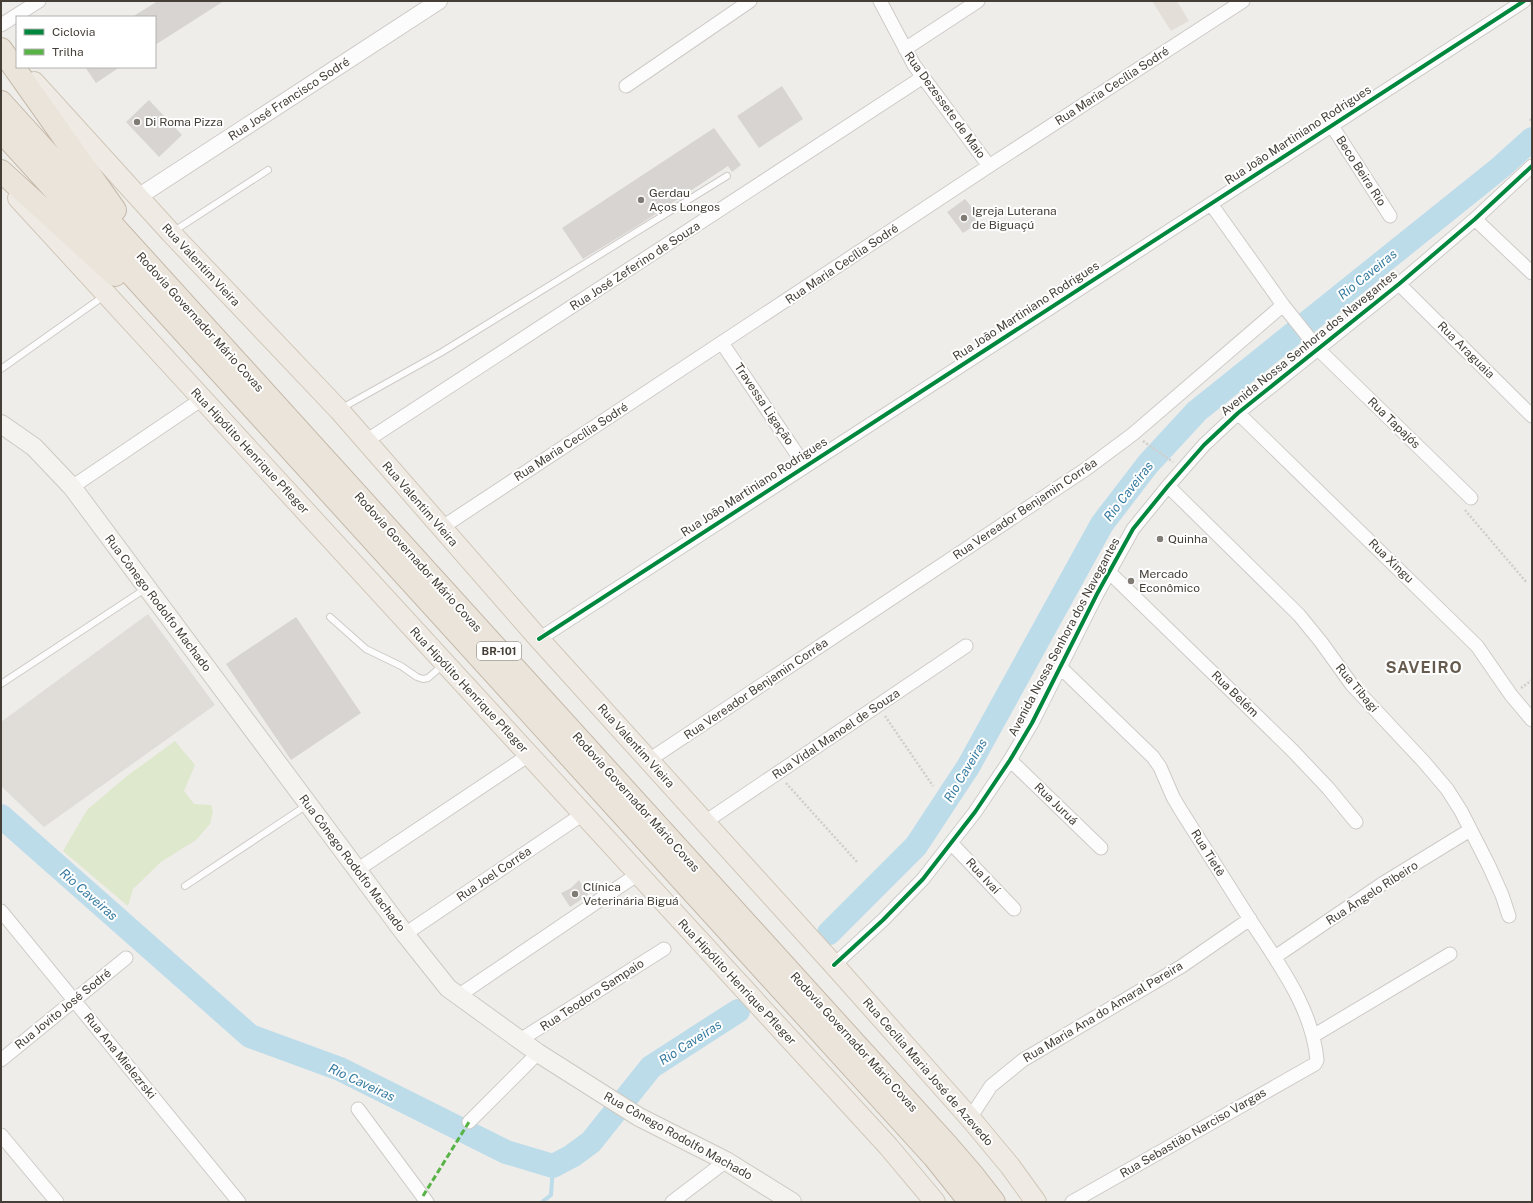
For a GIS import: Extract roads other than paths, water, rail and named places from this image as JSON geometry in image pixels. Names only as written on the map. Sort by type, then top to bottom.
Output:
[{"type":"highway","points":[[1,49],[169,288]]},
{"type":"highway","name":"Rodovia Governador Mário Covas","points":[[1,102],[948,1146],[994,1202]]},
{"type":"highway","name":"Rodovia Governador Mário Covas","points":[[1,131],[934,1157],[970,1202]]},
{"type":"highway","points":[[1,171],[216,368]]},
{"type":"main road","points":[[1,46],[16,62]]},
{"type":"main road","name":"Rua Valentim Vieira","points":[[21,68],[171,233],[339,410],[539,639],[816,945]]},
{"type":"main road","name":"Rua Hipólito Henrique Pfleger","points":[[1,180],[882,1140],[935,1202]]},
{"type":"main road","name":"Rua Cônego Rodolfo Machado","points":[[1,424],[34,447],[72,487],[442,982],[458,996],[538,1053],[602,1094],[639,1117],[726,1161],[792,1202]]},
{"type":"main road","name":"Rua Cecília Maria José de Azevedo","points":[[816,945],[970,1118],[1010,1166],[1036,1202]]},
{"type":"street","points":[[16,16],[39,1]]},
{"type":"street","name":"Rua José Francisco Sodré","points":[[138,197],[439,1]]},
{"type":"street","points":[[626,86],[750,1]]},
{"type":"street","name":"Rua Dezessete de Maio","points":[[880,1],[905,49],[923,77],[989,166]]},
{"type":"street","points":[[905,49],[978,1]]},
{"type":"street","name":"Rua Maria Cecília Sodré","points":[[441,528],[989,166],[1243,1]]},
{"type":"street","name":"Rua João Martiniano Rodrigues","points":[[539,639],[1524,1]]},
{"type":"street","points":[[1,26],[16,16]]},
{"type":"street","name":"Rua José Zeferino de Souza","points":[[366,441],[923,77]]},
{"type":"street","name":"Beco Beira Rio","points":[[1332,126],[1390,216]]},
{"type":"street","name":"Avenida Nossa Senhora dos Navegantes","points":[[834,965],[907,897],[952,844],[1010,760],[1032,723],[1109,572],[1133,529],[1168,486],[1216,433],[1238,413],[1399,284],[1475,219],[1532,166]]},
{"type":"street","points":[[1211,204],[1285,308]]},
{"type":"street","points":[[1475,219],[1532,273]]},
{"type":"street","name":"Rua Araguaia","points":[[1399,284],[1532,416]]},
{"type":"street","name":"Rua Tapajós","points":[[1285,308],[1318,349],[1471,498]]},
{"type":"street","name":"Rua Vereador Benjamin Corrêa","points":[[648,760],[1086,469],[1133,434],[1285,308]]},
{"type":"street","name":"Travessa Ligação","points":[[722,343],[805,466]]},
{"type":"street","points":[[72,487],[202,400]]},
{"type":"street","name":"Rua Xingu","points":[[1238,413],[1477,646],[1511,695],[1532,720]]},
{"type":"street","name":"Rua Tibagi","points":[[1168,486],[1283,598],[1313,630],[1352,686],[1424,762],[1447,789],[1461,811],[1489,866],[1502,895],[1509,916]]},
{"type":"street","name":"Rua Belém","points":[[1109,572],[1292,750],[1328,788],[1356,822]]},
{"type":"street","name":"Rua Vidal Manoel de Souza","points":[[705,822],[966,646]]},
{"type":"street","name":"Rua Tietê","points":[[1060,667],[1153,757],[1160,767],[1180,809],[1275,957],[1296,993],[1313,1036],[1317,1060],[1314,1064]]},
{"type":"street","points":[[357,870],[529,755]]},
{"type":"street","name":"Rua Juruá","points":[[1010,760],[1101,848]]},
{"type":"street","name":"Rua Joel Corrêa","points":[[405,934],[583,814]]},
{"type":"street","name":"Rua Ângelo Ribeiro","points":[[1275,957],[1382,884],[1470,830]]},
{"type":"street","name":"Rua Ivaí","points":[[952,844],[1014,909]]},
{"type":"street","points":[[458,996],[638,874]]},
{"type":"street","name":"Rua Ana Mielezrski","points":[[1,911],[239,1202]]},
{"type":"street","name":"Rua Maria Ana do Amaral Pereira","points":[[970,1118],[991,1086],[1023,1060],[1182,966],[1250,919]]},
{"type":"street","name":"Rua Teodoro Sampaio","points":[[520,1040],[664,949]]},
{"type":"street","points":[[1313,1036],[1450,954]]},
{"type":"street","name":"Rua Jovito José Sodré","points":[[1,1060],[126,958]]},
{"type":"street","points":[[469,1122],[538,1053]]},
{"type":"street","name":"Rua Sebastião Narciso Vargas","points":[[1072,1202],[1314,1064]]},
{"type":"street","points":[[358,1109],[422,1200]]},
{"type":"street","points":[[1,1135],[57,1202]]},
{"type":"street","points":[[672,1202],[726,1161]]},
{"type":"lane","points":[[171,233],[268,170]]},
{"type":"lane","points":[[339,410],[442,352],[727,176]]},
{"type":"lane","points":[[1,369],[106,295]]},
{"type":"lane","points":[[1,684],[147,588]]},
{"type":"lane","points":[[330,617],[366,649],[401,666],[418,677],[423,679],[428,678],[445,664]]},
{"type":"lane","points":[[185,886],[308,804]]},
{"type":"waterway","name":"Rio Caveiras","points":[[829,933],[916,846],[968,767],[1102,524],[1148,464],[1197,411],[1501,167],[1532,139]]},
{"type":"waterway","name":"Rio Caveiras","points":[[1,816],[250,1036],[340,1069],[506,1152],[553,1166],[572,1156],[591,1142],[651,1067],[738,1011]]},
{"type":"waterway","points":[[542,1202],[551,1195],[553,1166]]},
{"type":"place","name":"Di Roma Pizza","points":[[137,122]]},
{"type":"place","name":"Gerdau Aços Longos","points":[[641,200]]},
{"type":"place","name":"Igreja Luterana de Biguaçú","points":[[964,218]]},
{"type":"place","name":"Quinha","points":[[1160,539]]},
{"type":"place","name":"Mercado Econômico","points":[[1131,581]]},
{"type":"place","name":"Clínica Veterinária Biguá","points":[[575,894]]},
{"type":"district","name":"SAVEIRO","points":[[1424,667]]}]
